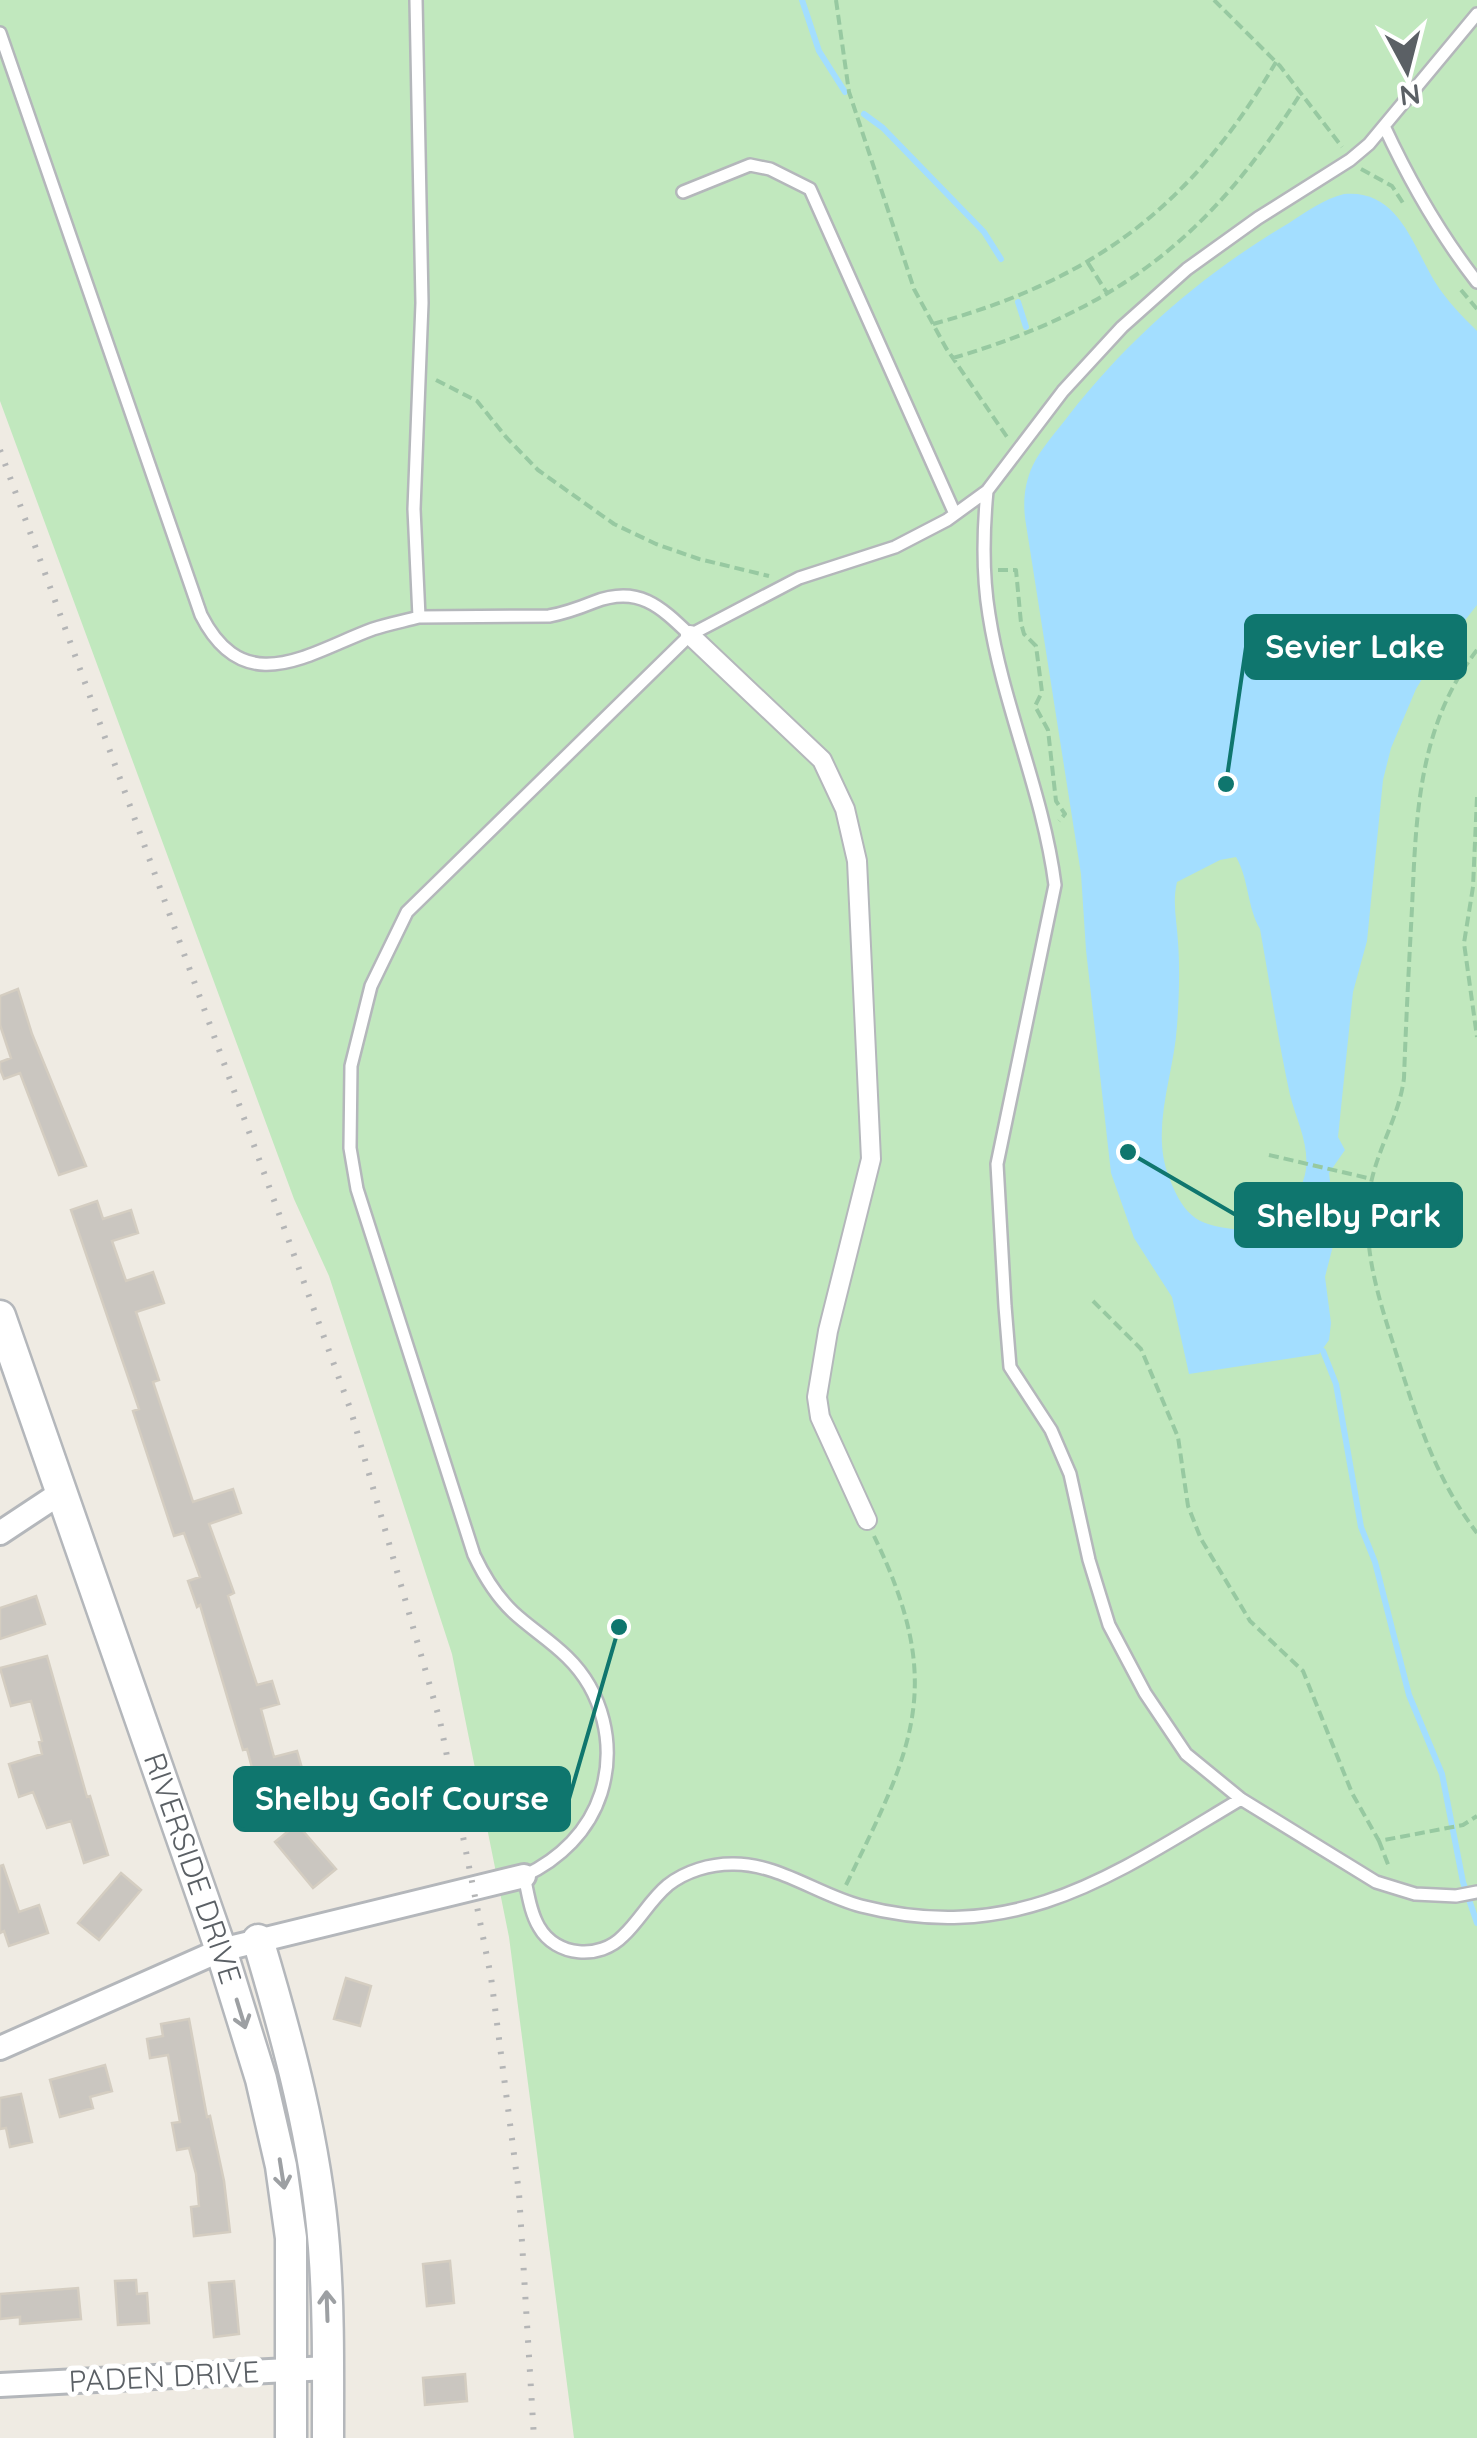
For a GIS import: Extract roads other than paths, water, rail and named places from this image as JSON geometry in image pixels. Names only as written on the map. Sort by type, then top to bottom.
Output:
[{"type":"street","points":[[690,636],[822,760],[840,796],[852,835],[859,888],[871,1159],[828,1331],[817,1398],[820,1417],[867,1520]]},
{"type":"street","name":"RIVERSIDE DRIVE","points":[[0,1316],[222,1950],[260,2079],[281,2166],[291,2238],[291,2438]]},
{"type":"street","points":[[0,1533],[62,1492]]},
{"type":"street","points":[[0,2048],[222,1950],[524,1876]]},
{"type":"street","name":"RIVERSIDE DRIVE","points":[[258,1940],[294,2065],[324,2244],[328,2438]]},
{"type":"street","name":"PADEN DRIVE","points":[[0,2385],[328,2368]]},
{"type":"lane","points":[[416,0],[422,304],[414,509],[419,618]]},
{"type":"lane","points":[[1241,1799],[1124,1868],[1032,1908],[988,1916],[932,1918],[858,1906],[755,1866],[715,1866],[689,1873],[666,1887],[617,1942],[599,1950],[579,1952],[560,1948],[542,1932],[534,1918],[524,1876],[566,1850],[586,1824],[604,1780],[606,1730],[580,1671],[501,1600],[474,1555],[357,1189],[350,1148],[351,1066],[371,986],[407,912],[690,636],[799,578],[894,548],[987,491],[1062,392],[1122,327],[1187,269],[1350,160],[1384,126],[1477,14]]},
{"type":"lane","points":[[0,33],[201,615],[210,631],[238,656],[283,664],[301,661],[374,629],[419,618],[549,616],[606,598],[634,597],[660,606],[690,636]]},
{"type":"lane","points":[[1384,126],[1413,188],[1477,282]]},
{"type":"lane","points":[[684,192],[750,165],[770,168],[810,188],[955,514]]},
{"type":"lane","points":[[987,491],[984,571],[998,656],[1050,842],[1055,885],[997,1164],[1010,1367],[1051,1430],[1070,1474],[1098,1594],[1126,1659],[1186,1754],[1241,1799],[1376,1882],[1415,1894],[1456,1896],[1477,1892]]},
{"type":"water","points":[[1344,194],[1378,200],[1390,210],[1440,289],[1477,331],[1477,605],[1416,689],[1391,748],[1383,780],[1367,941],[1353,992],[1338,1137],[1345,1150],[1329,1173],[1336,1234],[1325,1277],[1331,1323],[1329,1340],[1319,1354],[1189,1374],[1172,1297],[1134,1238],[1111,1173],[1081,874],[1025,518],[1025,491],[1033,465],[1045,445],[1092,386],[1143,333],[1227,263],[1322,202]],"holes":[[[1236,857],[1260,929],[1290,1095],[1306,1159],[1292,1215],[1283,1227],[1268,1231],[1215,1226],[1188,1212],[1169,1177],[1162,1140],[1178,1016],[1177,882],[1220,860]]]},
{"type":"waterway","points":[[802,0],[819,51],[845,92]]},
{"type":"waterway","points":[[864,114],[883,128],[984,232],[1001,259]]},
{"type":"waterway","points":[[1018,302],[1026,327]]},
{"type":"waterway","points":[[1323,1351],[1336,1384],[1361,1527],[1375,1562],[1409,1695],[1442,1774],[1463,1882],[1477,1923]]},
{"type":"railway","points":[[0,450],[351,1411],[440,1721],[491,1977],[519,2193],[534,2438]]},
{"type":"place","name":"Sevier Lake","points":[[1226,784]]},
{"type":"place","name":"Shelby Park","points":[[1128,1152]]},
{"type":"place","name":"Shelby Golf Course","points":[[619,1627]]}]
